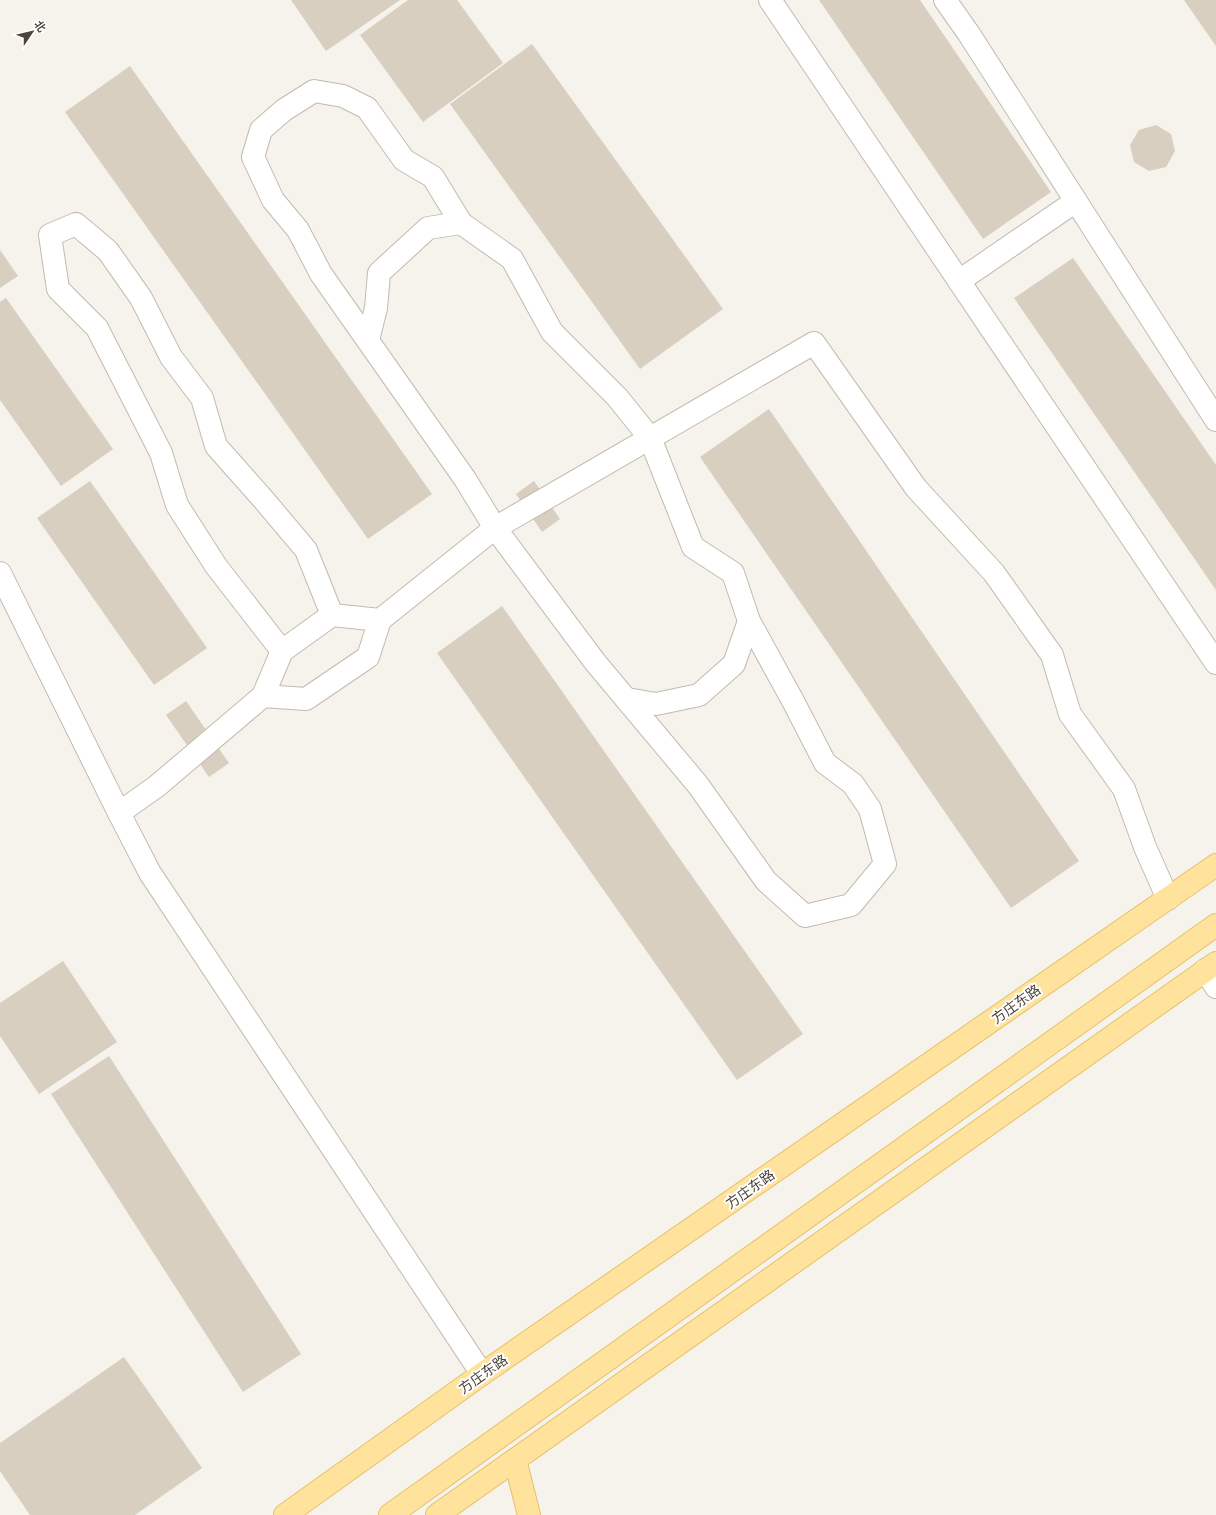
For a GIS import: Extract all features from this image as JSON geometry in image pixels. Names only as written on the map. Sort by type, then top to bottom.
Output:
[{"type":"main road","name":"方庄东路","points":[[285,1515],[482,1374],[1216,865]]},
{"type":"main road","points":[[390,1515],[1216,925]]},
{"type":"main road","points":[[437,1515],[1212,973]]},
{"type":"main road","points":[[515,1460],[529,1515]]},
{"type":"street","points":[[770,0],[1216,663]]},
{"type":"street","points":[[945,0],[969,34],[1216,420]]},
{"type":"street","points":[[314,91],[343,96],[367,108],[404,160],[433,177],[461,223],[512,259],[552,332],[617,397],[650,438],[694,547],[733,573],[749,621],[825,763],[852,784],[870,809],[885,864],[851,905],[805,916],[766,881],[698,785],[595,662],[495,528],[465,479],[321,274],[298,230],[273,200],[253,158],[261,130],[284,110],[314,91]]},
{"type":"street","points":[[959,281],[1076,201]]},
{"type":"street","points":[[368,340],[376,308],[380,273],[428,228],[461,223]]},
{"type":"street","points":[[282,651],[216,566],[176,505],[161,453],[97,328],[58,289],[50,235],[76,224],[108,251],[141,298],[171,357],[202,398],[216,446],[306,550],[332,615]]},
{"type":"street","points":[[263,696],[306,699],[368,658],[380,620],[495,528],[814,343],[916,488],[994,573],[1052,655],[1070,714],[1124,789],[1145,847],[1168,899]]},
{"type":"street","points":[[0,573],[150,873],[482,1374]]},
{"type":"street","points":[[119,813],[157,786],[263,696],[282,651],[332,615],[380,620]]},
{"type":"street","points":[[627,699],[656,704],[699,695],[734,664],[749,621]]},
{"type":"building","points":[[291,0],[400,0],[326,51]]},
{"type":"building","points":[[408,0],[457,0],[503,63],[423,122],[360,35]]},
{"type":"building","points":[[819,0],[920,0],[1051,192],[983,239]]},
{"type":"building","points":[[1184,0],[1216,0],[1216,46]]},
{"type":"building","points":[[532,44],[723,309],[640,369],[450,104]]},
{"type":"building","points":[[130,66],[432,494],[368,539],[65,112]]},
{"type":"building","points":[[1156,125],[1171,134],[1175,151],[1166,167],[1149,171],[1134,162],[1130,145],[1139,130]]},
{"type":"building","points":[[0,250],[18,276],[0,288]]},
{"type":"building","points":[[1073,258],[1216,465],[1216,590],[1014,298]]},
{"type":"building","points":[[6,298],[113,449],[61,486],[0,400],[0,302]]},
{"type":"building","points":[[769,409],[1079,861],[1011,908],[700,457]]},
{"type":"building","points":[[90,481],[207,648],[154,685],[37,518]]},
{"type":"building","points":[[534,481],[560,519],[542,532],[516,494]]},
{"type":"building","points":[[502,606],[803,1034],[737,1080],[437,653]]},
{"type":"building","points":[[186,701],[229,763],[209,777],[166,715]]},
{"type":"building","points":[[63,961],[117,1042],[39,1094],[0,1036],[0,1003]]},
{"type":"building","points":[[109,1056],[301,1354],[243,1392],[51,1094]]},
{"type":"building","points":[[124,1357],[202,1468],[135,1515],[30,1515],[0,1471],[0,1443]]}]
